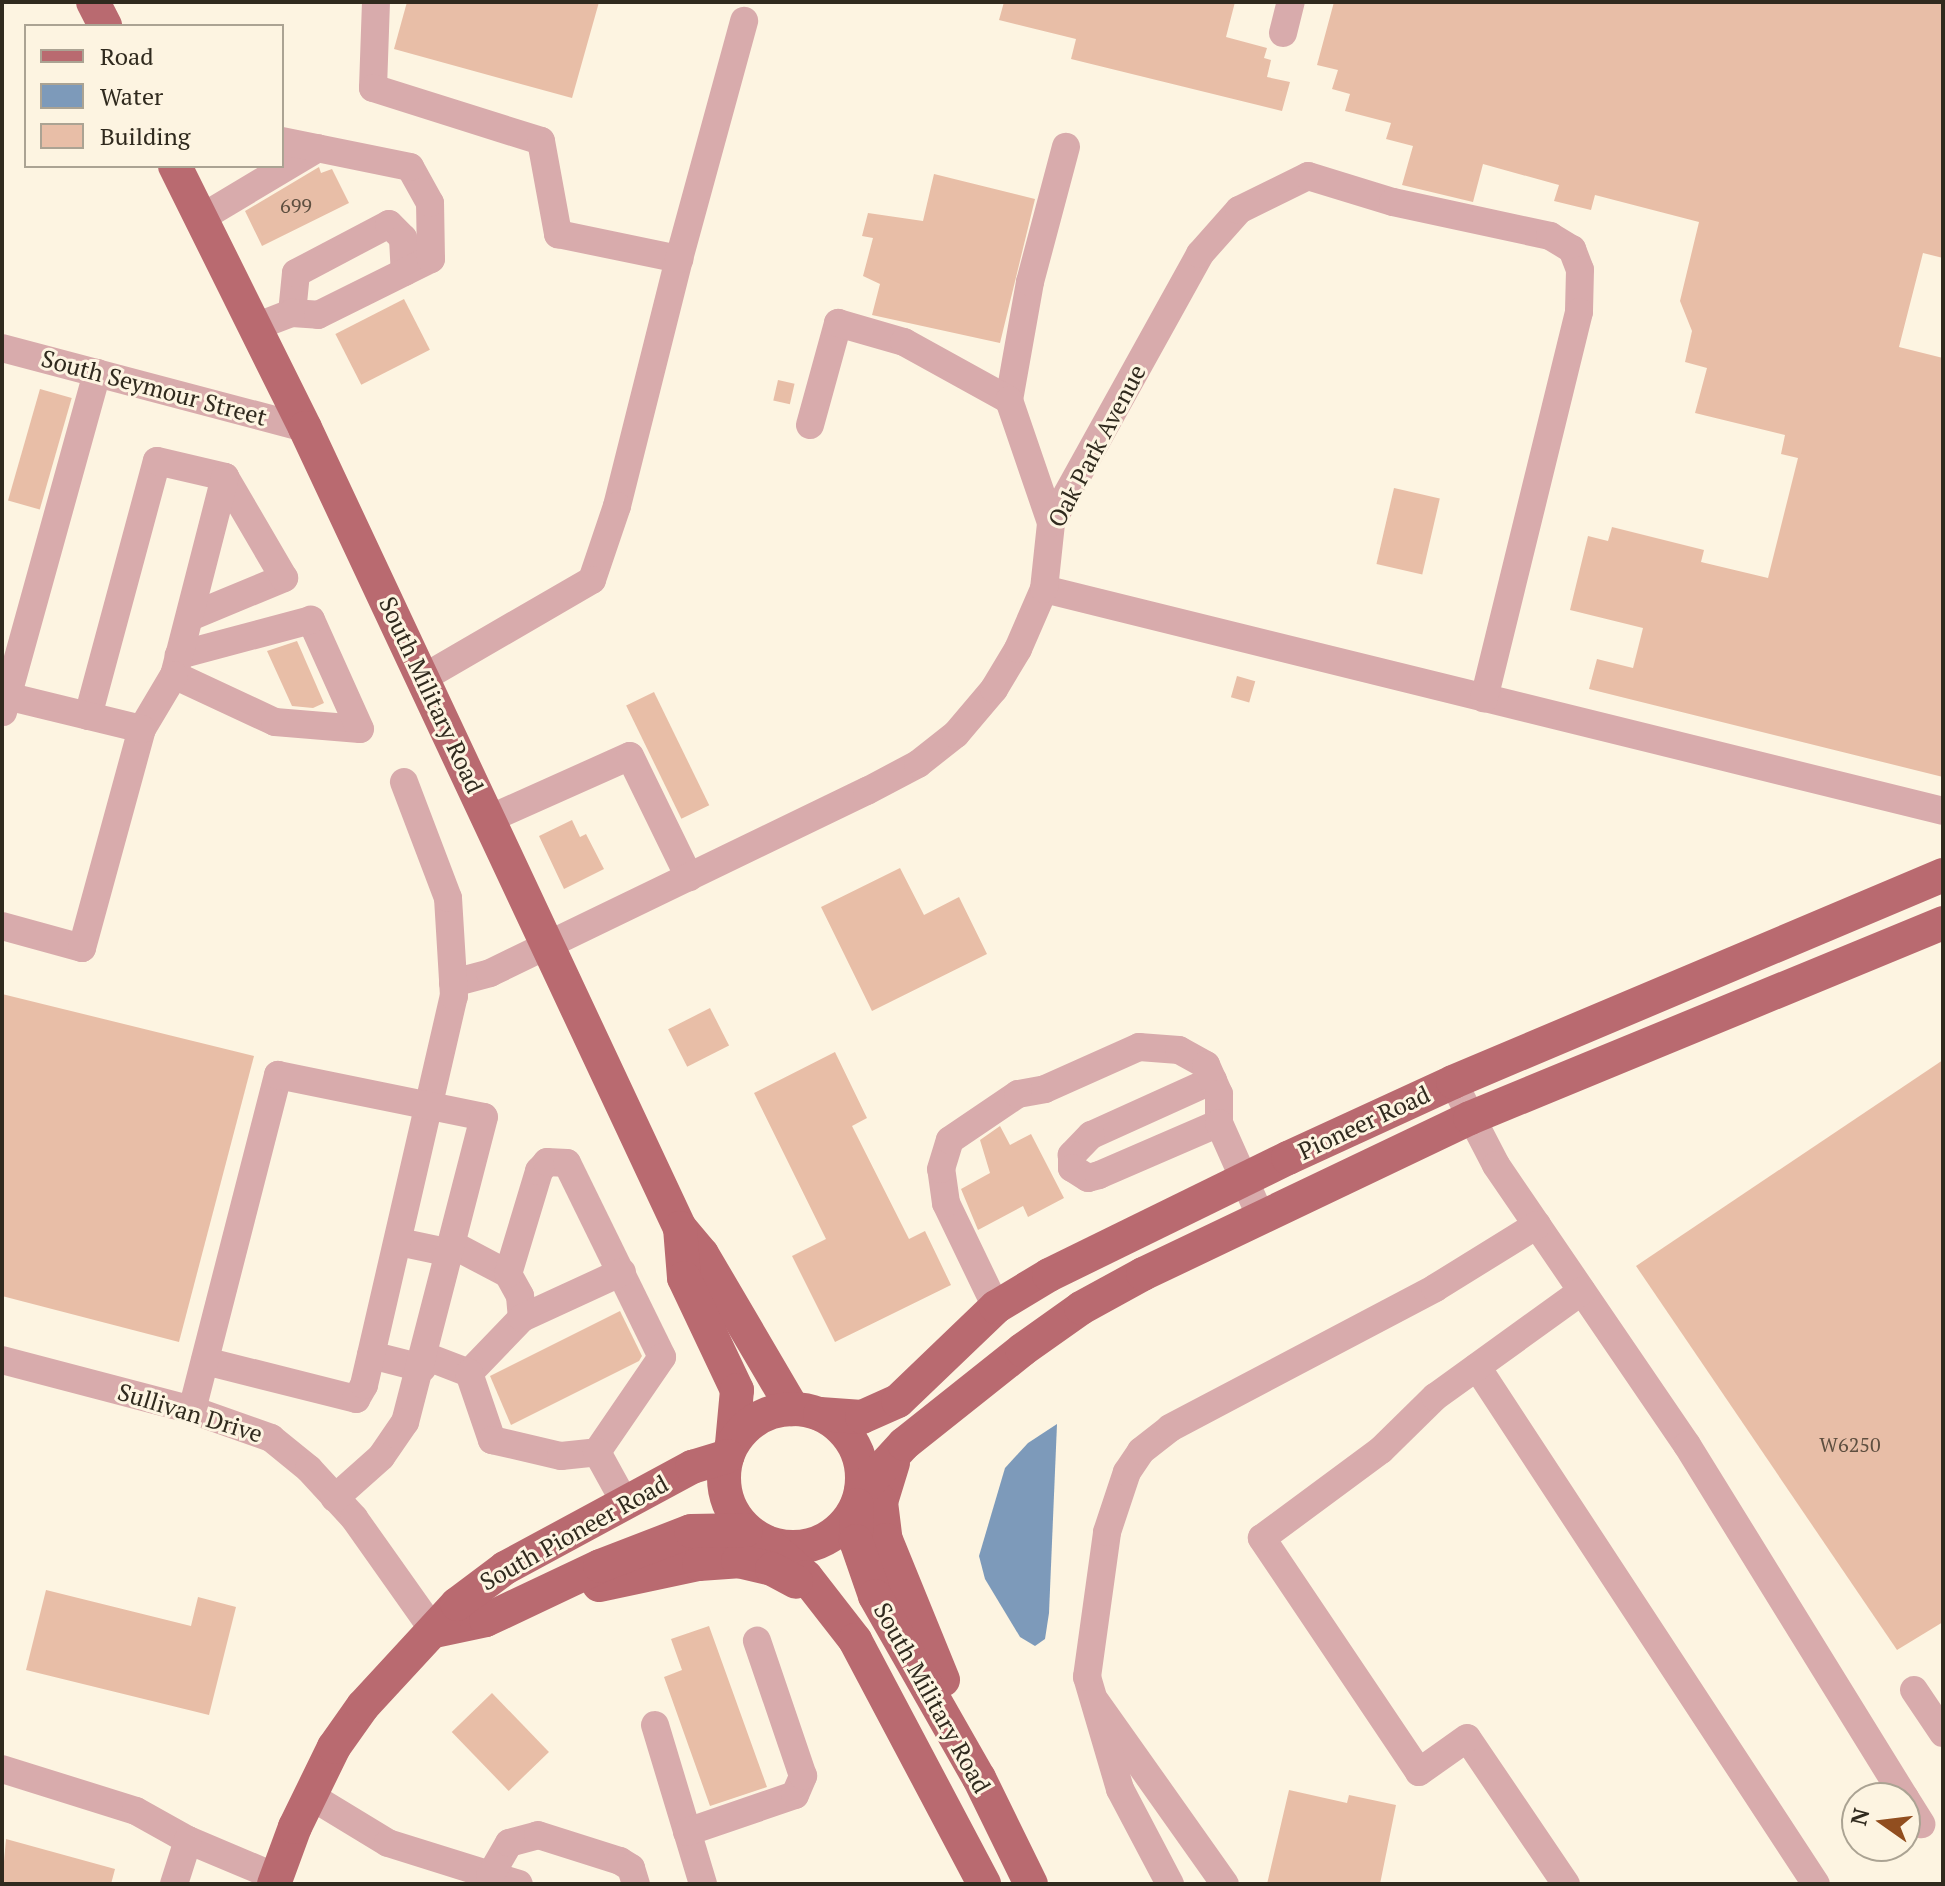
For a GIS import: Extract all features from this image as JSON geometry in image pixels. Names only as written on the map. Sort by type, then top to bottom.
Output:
[{"type":"main road","points":[[93,2],[104,24]]},
{"type":"main road","name":"South Military Road","points":[[176,168],[305,428],[680,1228],[702,1254],[760,1360],[807,1411]]},
{"type":"main road","name":"Pioneer Road","points":[[807,1411],[862,1417],[898,1401],[996,1307],[1049,1275],[1453,1082],[1943,875]]},
{"type":"main road","name":"Pioneer Road","points":[[859,1498],[904,1444],[1081,1308],[1260,1215],[1470,1118],[1943,923]]},
{"type":"main road","name":"South Military Road","points":[[680,1228],[684,1278],[737,1390],[730,1450]]},
{"type":"main road","points":[[807,1411],[840,1426],[854,1445],[862,1467],[859,1498],[837,1531],[809,1546],[756,1536],[726,1496],[730,1450],[758,1418],[807,1411]]},
{"type":"main road","points":[[904,1444],[884,1483],[886,1540],[979,1778]]},
{"type":"main road","name":"South Pioneer Road","points":[[275,1881],[309,1795],[363,1706],[482,1582],[692,1467],[730,1450]]},
{"type":"main road","name":"South Military Road","points":[[859,1498],[856,1541],[875,1596],[979,1778],[1031,1884]]},
{"type":"main road","name":"South Pioneer Road","points":[[434,1631],[468,1627],[691,1531],[756,1536]]},
{"type":"main road","name":"South Military Road","points":[[756,1536],[806,1577],[839,1617],[874,1673],[984,1884]]},
{"type":"main road","points":[[536,1596],[699,1564],[738,1561],[787,1577],[839,1617]]},
{"type":"street","points":[[376,2],[373,88],[541,141],[558,234],[679,259]]},
{"type":"street","points":[[1283,33],[1291,2]]},
{"type":"street","points":[[423,678],[592,580],[617,506],[679,259],[744,21]]},
{"type":"street","points":[[255,327],[292,313],[318,315],[431,259],[430,203],[410,167],[284,141]]},
{"type":"street","points":[[1051,523],[1009,400],[1030,282],[1066,147]]},
{"type":"street","points":[[201,218],[318,148]]},
{"type":"street","name":"Oak Park Avenue","points":[[453,983],[490,973],[689,877],[896,776],[944,745],[994,689],[1044,589],[1051,523],[1200,254],[1239,210],[1308,176],[1380,199],[1550,236],[1572,249],[1580,270],[1579,312],[1484,698]]},
{"type":"street","points":[[292,313],[296,273],[389,224],[403,238],[405,272]]},
{"type":"street","points":[[810,425],[838,323],[904,342],[1009,400]]},
{"type":"street","name":"South Seymour Street","points":[[2,348],[305,428]]},
{"type":"street","points":[[97,373],[4,709],[88,716],[142,729]]},
{"type":"street","points":[[88,716],[157,461],[225,477],[284,578],[190,617]]},
{"type":"street","points":[[2,926],[82,948],[142,729],[177,665],[225,477]]},
{"type":"street","points":[[1044,589],[1943,811]]},
{"type":"street","points":[[311,620],[360,729],[275,722],[177,665],[311,620]]},
{"type":"street","points":[[489,819],[630,756],[689,877]]},
{"type":"street","points":[[205,1361],[356,1399],[371,1355],[450,1030],[453,983],[448,898],[404,782]]},
{"type":"street","points":[[996,1307],[943,1189],[941,1169],[955,1132],[1018,1094],[1045,1089],[1139,1047],[1192,1053],[1201,1059],[1219,1094],[1219,1123],[1260,1215]]},
{"type":"street","points":[[192,1410],[278,1075],[484,1117],[423,1362],[394,1441],[335,1498]]},
{"type":"street","points":[[1213,1080],[1091,1135],[1072,1155],[1072,1168],[1088,1178],[1099,1175],[1219,1123]]},
{"type":"street","points":[[1453,1082],[1470,1118],[1537,1225],[1705,1473],[1772,1590],[1895,1782]]},
{"type":"street","points":[[469,1373],[492,1440],[561,1456],[597,1452],[662,1357],[567,1163],[547,1162],[539,1171],[508,1274]]},
{"type":"street","points":[[1170,1884],[1129,1810],[1090,1696],[1088,1646],[1107,1532],[1121,1485],[1141,1451],[1170,1428],[1435,1288],[1537,1225]]},
{"type":"street","points":[[399,1242],[452,1249],[508,1274],[520,1296],[522,1318]]},
{"type":"street","points":[[469,1373],[522,1318],[622,1272]]},
{"type":"street","points":[[1566,1884],[1467,1738],[1419,1772],[1262,1538],[1381,1450],[1435,1397],[1582,1291]]},
{"type":"street","points":[[371,1355],[423,1362],[469,1373]]},
{"type":"street","name":"Sullivan Drive","points":[[2,1360],[192,1410],[271,1438],[335,1498],[434,1631]]},
{"type":"street","points":[[1477,1367],[1816,1884]]},
{"type":"street","points":[[597,1452],[625,1503]]},
{"type":"street","points":[[687,1832],[795,1795],[803,1776],[757,1641]]},
{"type":"street","points":[[1914,1690],[1943,1733]]},
{"type":"street","points":[[1090,1696],[1138,1755],[1225,1884]]},
{"type":"street","points":[[655,1725],[703,1884]]},
{"type":"street","points":[[2,1769],[136,1811],[188,1840],[275,1881]]},
{"type":"street","points":[[309,1795],[388,1843],[519,1884]]},
{"type":"street","points":[[490,1876],[509,1843],[538,1835],[620,1861],[631,1868],[636,1884]]},
{"type":"street","points":[[174,1884],[188,1840]]},
{"type":"water","points":[[1057,1424],[1049,1613],[1045,1639],[1035,1646],[1020,1637],[985,1579],[979,1556],[1005,1468],[1028,1443]]},
{"type":"building","points":[[407,2],[599,2],[572,98],[394,49]]},
{"type":"building","points":[[1004,2],[1235,2],[1226,37],[1267,48],[1264,58],[1271,60],[1267,77],[1290,82],[1282,111],[1071,59],[1076,39],[999,20]]},
{"type":"building","points":[[1334,2],[1943,2],[1943,258],[1923,253],[1899,347],[1943,358],[1943,777],[1589,689],[1597,659],[1633,668],[1643,628],[1570,610],[1588,536],[1608,541],[1612,527],[1704,550],[1701,562],[1768,578],[1798,458],[1781,454],[1785,435],[1695,413],[1707,368],[1685,362],[1692,331],[1680,301],[1699,222],[1595,195],[1591,210],[1554,201],[1559,185],[1483,164],[1473,202],[1402,185],[1413,146],[1386,139],[1391,123],[1345,111],[1350,94],[1332,89],[1338,70],[1317,65]]},
{"type":"building","points":[[319,167],[321,173],[332,169],[349,203],[262,246],[245,211]]},
{"type":"building","points":[[934,174],[1035,199],[1000,343],[872,315],[880,284],[863,276],[873,238],[862,236],[868,213],[923,221]]},
{"type":"building","points":[[404,299],[430,350],[361,385],[335,334]]},
{"type":"building","points":[[778,380],[795,384],[790,404],[773,400]]},
{"type":"building","points":[[40,389],[72,398],[40,510],[8,501]]},
{"type":"building","points":[[1394,488],[1440,499],[1422,575],[1376,564]]},
{"type":"building","points":[[297,641],[324,703],[313,708],[292,706],[267,651]]},
{"type":"building","points":[[1237,676],[1255,681],[1249,702],[1231,697]]},
{"type":"building","points":[[654,692],[709,805],[681,819],[626,706]]},
{"type":"building","points":[[572,820],[580,837],[586,834],[604,869],[564,889],[539,836]]},
{"type":"building","points":[[900,868],[924,915],[959,897],[987,954],[872,1011],[821,907]]},
{"type":"building","points":[[2,994],[254,1056],[179,1342],[2,1296]]},
{"type":"building","points":[[710,1008],[729,1045],[687,1067],[668,1029]]},
{"type":"building","points":[[835,1052],[867,1118],[852,1126],[909,1239],[925,1231],[951,1285],[835,1342],[792,1256],[826,1239],[754,1093]]},
{"type":"building","points":[[1943,1060],[1943,1622],[1897,1650],[1636,1266]]},
{"type":"building","points":[[1000,1126],[1010,1145],[1031,1134],[1064,1198],[1028,1217],[1023,1206],[978,1230],[961,1189],[990,1173],[980,1140]]},
{"type":"building","points":[[620,1311],[642,1356],[639,1361],[511,1425],[490,1376]]},
{"type":"building","points":[[46,1590],[191,1626],[198,1597],[236,1607],[209,1715],[26,1670]]},
{"type":"building","points":[[709,1626],[767,1787],[710,1806],[664,1677],[682,1670],[671,1639]]},
{"type":"building","points":[[492,1693],[549,1752],[509,1791],[452,1732]]},
{"type":"building","points":[[1289,1790],[1347,1803],[1349,1795],[1396,1805],[1380,1884],[1267,1884]]},
{"type":"building","points":[[6,1839],[115,1869],[111,1884],[2,1884]]}]
